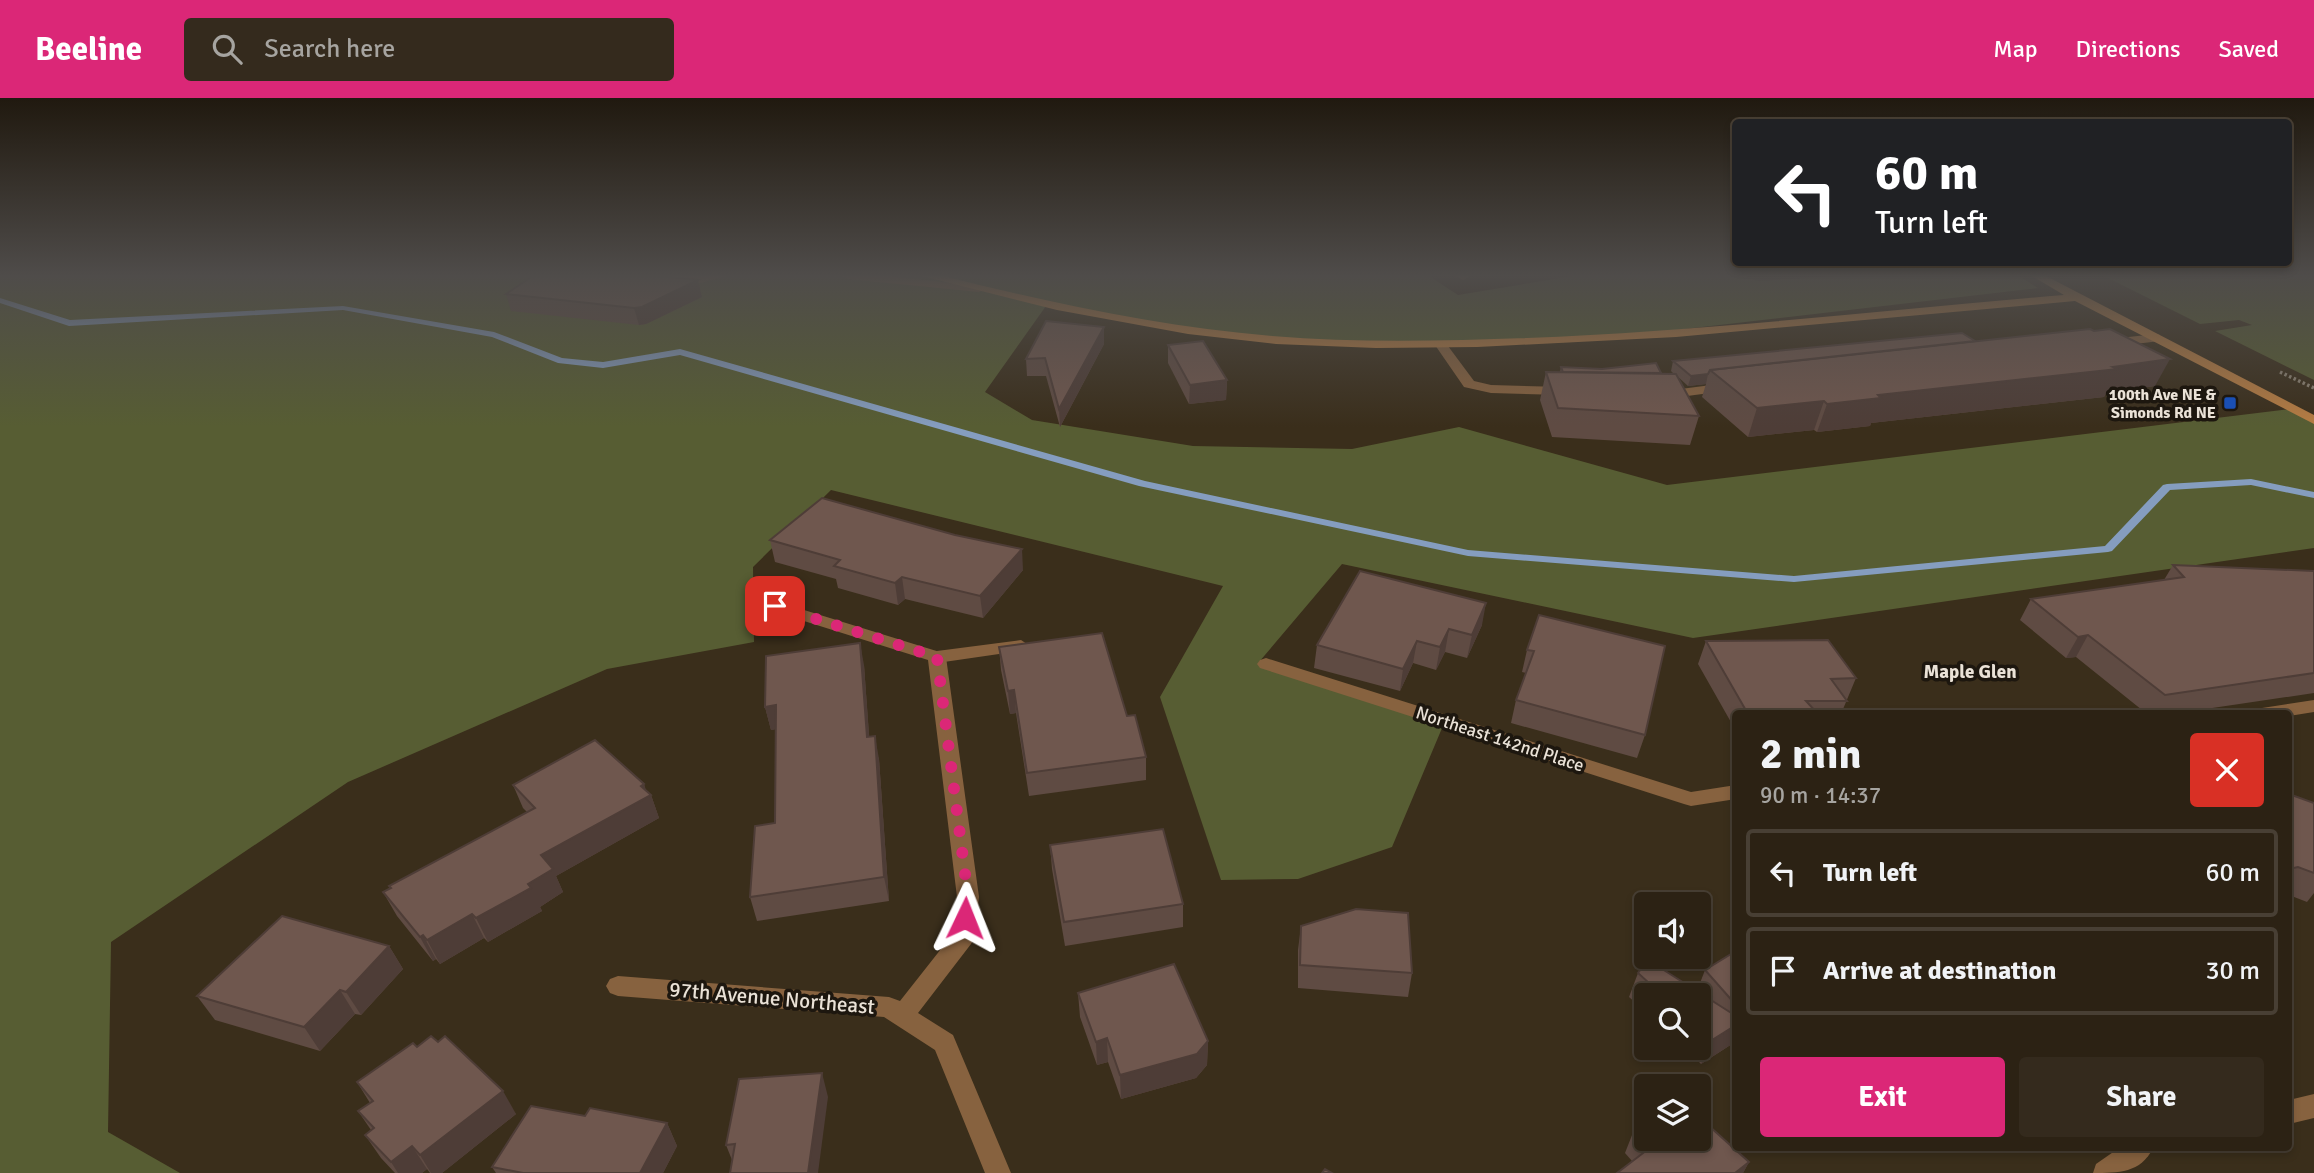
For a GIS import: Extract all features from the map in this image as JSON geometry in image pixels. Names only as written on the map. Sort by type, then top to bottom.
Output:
[{"type":"main road","points":[[1165,326],[1247,337],[1441,345],[1572,342],[1749,326]]},
{"type":"main road","points":[[2133,326],[2314,420]]},
{"type":"street","points":[[2091,345],[2156,338]]},
{"type":"street","points":[[1441,345],[1469,384],[1492,389],[1572,392]]},
{"type":"street","points":[[1652,394],[1734,387]]},
{"type":"street","points":[[775,606],[937,657],[1043,643]]},
{"type":"street","points":[[902,1016],[962,938],[968,897],[937,657]]},
{"type":"street","name":"Northeast 142nd Place","points":[[1266,664],[1691,799],[1732,793]]},
{"type":"street","points":[[2288,710],[2314,706]]},
{"type":"street","name":"97th Avenue Northeast","points":[[618,986],[890,1007],[944,1043],[998,1173]]},
{"type":"street","points":[[2292,1111],[2314,1106]]},
{"type":"street","points":[[2106,1173],[2136,1151]]},
{"type":"green space","points":[[0,326],[1032,326],[985,392],[1032,420],[1193,446],[1352,449],[1459,427],[1667,485],[2290,409],[2314,421],[2314,548],[1693,638],[1342,564],[1259,662],[1445,721],[1392,847],[1298,879],[1221,880],[1160,697],[1223,586],[831,490],[753,567],[754,642],[607,669],[348,782],[111,942],[108,1132],[180,1173],[0,1173]]},
{"type":"green space","points":[[1181,326],[1709,326],[1572,342],[1467,345],[1273,340]]},
{"type":"green space","points":[[2245,326],[2314,326],[2314,380],[2215,331]]},
{"type":"building","points":[[1043,326],[1104,327],[1059,409],[1045,358],[1026,359]]},
{"type":"building","points":[[2110,329],[2170,359],[2113,367],[2118,369],[1878,395],[1881,398],[1757,408],[1710,370]]},
{"type":"building","points":[[1962,333],[1975,341],[1710,370],[1708,374],[1691,376],[1673,361]]},
{"type":"building","points":[[1203,341],[1227,380],[1190,385],[1168,345]]},
{"type":"building","points":[[1656,363],[1661,373],[1563,372],[1561,367],[1602,369]]},
{"type":"building","points":[[1546,372],[1676,374],[1699,416],[1558,408]]},
{"type":"building","points":[[822,498],[955,535],[1022,549],[980,596],[902,577],[895,583],[834,566],[840,560],[770,540]]},
{"type":"building","points":[[2173,565],[2314,571],[2314,673],[2165,695],[2088,635],[2078,637],[2031,599],[2184,577]]},
{"type":"building","points":[[1360,571],[1486,603],[1472,635],[1449,629],[1440,647],[1417,641],[1403,669],[1317,645]]},
{"type":"building","points":[[1539,615],[1665,646],[1645,735],[1516,700],[1534,651],[1527,650]]},
{"type":"building","points":[[1102,633],[1127,716],[1135,715],[1146,757],[1027,773],[1014,690],[1008,691],[999,647]]},
{"type":"building","points":[[1828,640],[1856,678],[1831,679],[1847,701],[1806,701],[1814,710],[1746,710],[1706,641]]},
{"type":"building","points":[[860,643],[867,737],[875,736],[884,877],[750,897],[755,826],[775,823],[776,705],[765,707],[766,656]]},
{"type":"building","points":[[595,740],[644,784],[641,786],[651,795],[541,855],[553,869],[528,884],[531,888],[476,918],[472,914],[427,940],[423,935],[420,937],[383,892],[391,888],[389,886],[535,808],[513,785]]},
{"type":"building","points":[[2292,795],[2314,803],[2314,873],[2298,867],[2292,868]]},
{"type":"building","points":[[1163,829],[1183,904],[1064,922],[1050,845]]},
{"type":"building","points":[[1356,909],[1408,913],[1412,973],[1300,965],[1301,926]]},
{"type":"building","points":[[282,916],[389,946],[346,992],[340,990],[304,1027],[197,996]]},
{"type":"building","points":[[1732,953],[1732,1000],[1705,970],[1711,969],[1711,966]]},
{"type":"building","points":[[1174,964],[1208,1041],[1197,1054],[1120,1075],[1107,1038],[1096,1042],[1078,993]]},
{"type":"building","points":[[1641,969],[1662,969],[1684,983],[1649,983],[1638,973]]},
{"type":"building","points":[[1711,1000],[1732,1013],[1732,1028],[1712,1040]]},
{"type":"building","points":[[431,1036],[438,1042],[445,1036],[503,1091],[420,1155],[412,1146],[391,1162],[365,1135],[374,1128],[358,1111],[373,1101],[357,1082],[413,1043],[417,1047]]},
{"type":"building","points":[[822,1073],[808,1173],[730,1173],[735,1144],[726,1145],[739,1079]]},
{"type":"building","points":[[531,1106],[585,1116],[590,1108],[667,1123],[640,1173],[523,1173],[492,1167]]},
{"type":"building","points":[[1711,1128],[1732,1147],[1732,1151],[1737,1151],[1749,1162],[1735,1173],[1617,1173],[1646,1151],[1711,1151]]},
{"type":"waterway","points":[[445,326],[494,335],[561,361],[603,365],[680,352],[1143,484],[1468,553],[1794,579],[2108,549],[2167,487],[2251,482],[2314,495]]},
{"type":"place","name":"100th Ave NE & Simonds Rd NE","points":[[2230,403]]},
{"type":"district","name":"Maple Glen","points":[[1970,671]]},
{"type":"route","points":[[775,606],[937,657],[968,897],[965,918]]}]
